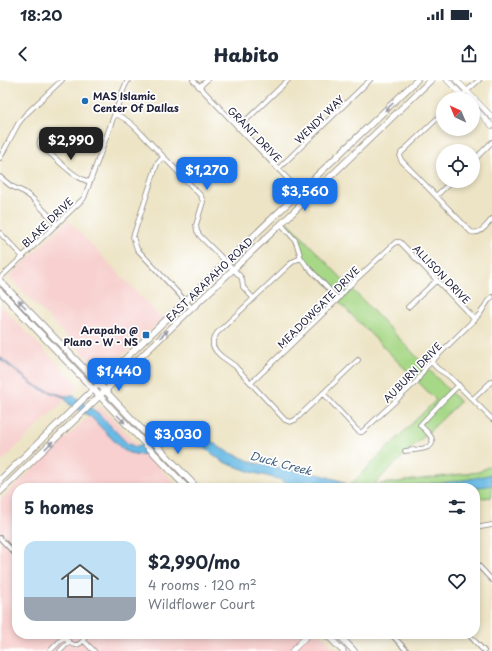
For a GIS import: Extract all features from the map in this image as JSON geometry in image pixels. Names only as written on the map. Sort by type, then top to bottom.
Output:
[{"type":"main road","name":"EAST ARAPAHO ROAD","points":[[0,480],[417,80]]},
{"type":"main road","name":"EAST ARAPAHO ROAD","points":[[0,492],[431,80]]},
{"type":"main road","points":[[253,237],[265,238]]},
{"type":"main road","points":[[0,282],[106,390],[149,438],[193,483]]},
{"type":"main road","points":[[0,291],[182,483]]},
{"type":"main road","points":[[331,639],[343,651]]},
{"type":"main road","points":[[343,639],[354,651]]},
{"type":"street","points":[[0,158],[18,124],[62,80]]},
{"type":"street","name":"BLAKE DRIVE","points":[[0,278],[84,198],[114,114],[128,80]]},
{"type":"street","name":"GRANT DRIVE","points":[[192,80],[306,198]]},
{"type":"street","points":[[199,87],[206,80]]},
{"type":"street","points":[[238,128],[288,80]]},
{"type":"street","name":"WENDY WAY","points":[[278,169],[370,80]]},
{"type":"street","points":[[448,80],[457,92]]},
{"type":"street","points":[[456,80],[492,117]]},
{"type":"street","points":[[467,91],[479,80]]},
{"type":"street","points":[[480,113],[492,126]]},
{"type":"street","points":[[114,114],[127,120],[201,196],[203,202],[196,225],[197,231],[200,236],[240,276],[243,287],[253,298]]},
{"type":"street","points":[[436,120],[401,153],[401,160],[470,232],[479,232],[492,219]]},
{"type":"street","points":[[480,154],[492,142]]},
{"type":"street","points":[[47,151],[84,181],[90,182]]},
{"type":"street","points":[[164,157],[157,164],[132,237],[137,250],[192,308]]},
{"type":"street","points":[[0,177],[11,186],[24,192],[33,199],[57,224]]},
{"type":"street","points":[[436,196],[445,188]]},
{"type":"street","points":[[281,224],[295,240],[301,258],[306,265],[338,299]]},
{"type":"street","points":[[0,232],[23,257]]},
{"type":"street","name":"ALLISON DRIVE","points":[[396,242],[400,242],[475,320]]},
{"type":"street","name":"MEADOWGATE DRIVE","points":[[251,383],[338,299],[348,287],[396,242]]},
{"type":"street","points":[[301,258],[289,264],[217,333],[213,340],[213,346],[221,356],[234,366],[251,383],[285,420],[290,422],[294,420],[358,360]]},
{"type":"street","points":[[408,307],[436,280]]},
{"type":"street","name":"AUBURN DRIVE","points":[[323,393],[357,430],[362,432],[417,381],[431,362],[475,320],[492,297]]},
{"type":"street","points":[[431,362],[438,369],[450,376],[492,419]]},
{"type":"street","points":[[473,399],[492,380]]},
{"type":"street","points":[[404,451],[426,448],[431,445],[432,438],[420,425],[459,385]]},
{"type":"street","points":[[480,527],[492,525]]},
{"type":"street","points":[[0,538],[12,551]]},
{"type":"street","points":[[480,567],[492,580]]},
{"type":"street","points":[[50,651],[60,639]]},
{"type":"street","points":[[67,639],[71,644],[79,644],[84,640],[94,651]]},
{"type":"street","points":[[292,651],[304,639]]},
{"type":"street","points":[[396,639],[407,651]]},
{"type":"street","points":[[473,639],[484,651]]},
{"type":"street","points":[[60,651],[69,642]]},
{"type":"shaded area","points":[[68,220],[162,319],[130,349],[103,371],[100,371],[9,277]]},
{"type":"shaded area","points":[[0,305],[79,386],[0,463]]},
{"type":"shaded area","points":[[100,406],[174,483],[18,483]]},
{"type":"shaded area","points":[[12,489],[12,639],[326,639],[338,651],[0,651],[0,500]]},
{"type":"green space","points":[[288,222],[460,402],[375,483],[352,483],[436,400],[339,302],[342,299],[305,260],[295,235],[286,225]]},
{"type":"green space","points":[[492,465],[492,497],[480,498],[480,483],[389,483],[479,472]]},
{"type":"water","points":[[0,357],[33,384],[41,388],[64,396],[74,396],[98,413],[127,443],[135,447],[166,432],[186,432],[207,438],[222,449],[254,463],[322,475],[344,483],[286,483],[282,480],[251,472],[223,462],[205,448],[185,442],[169,442],[141,455],[129,453],[122,449],[91,417],[69,404],[64,397],[40,389],[32,384],[0,359]]},
{"type":"water","points":[[492,474],[492,485],[480,487],[480,483],[437,483],[455,481]]},
{"type":"place","name":"MAS Islamic Center Of Dallas","points":[[85,101]]},
{"type":"place","name":"Arapaho @ Plano - W - NS","points":[[146,335]]},
{"type":"water label","name":"Duck Creek","points":[[281,463]]}]
